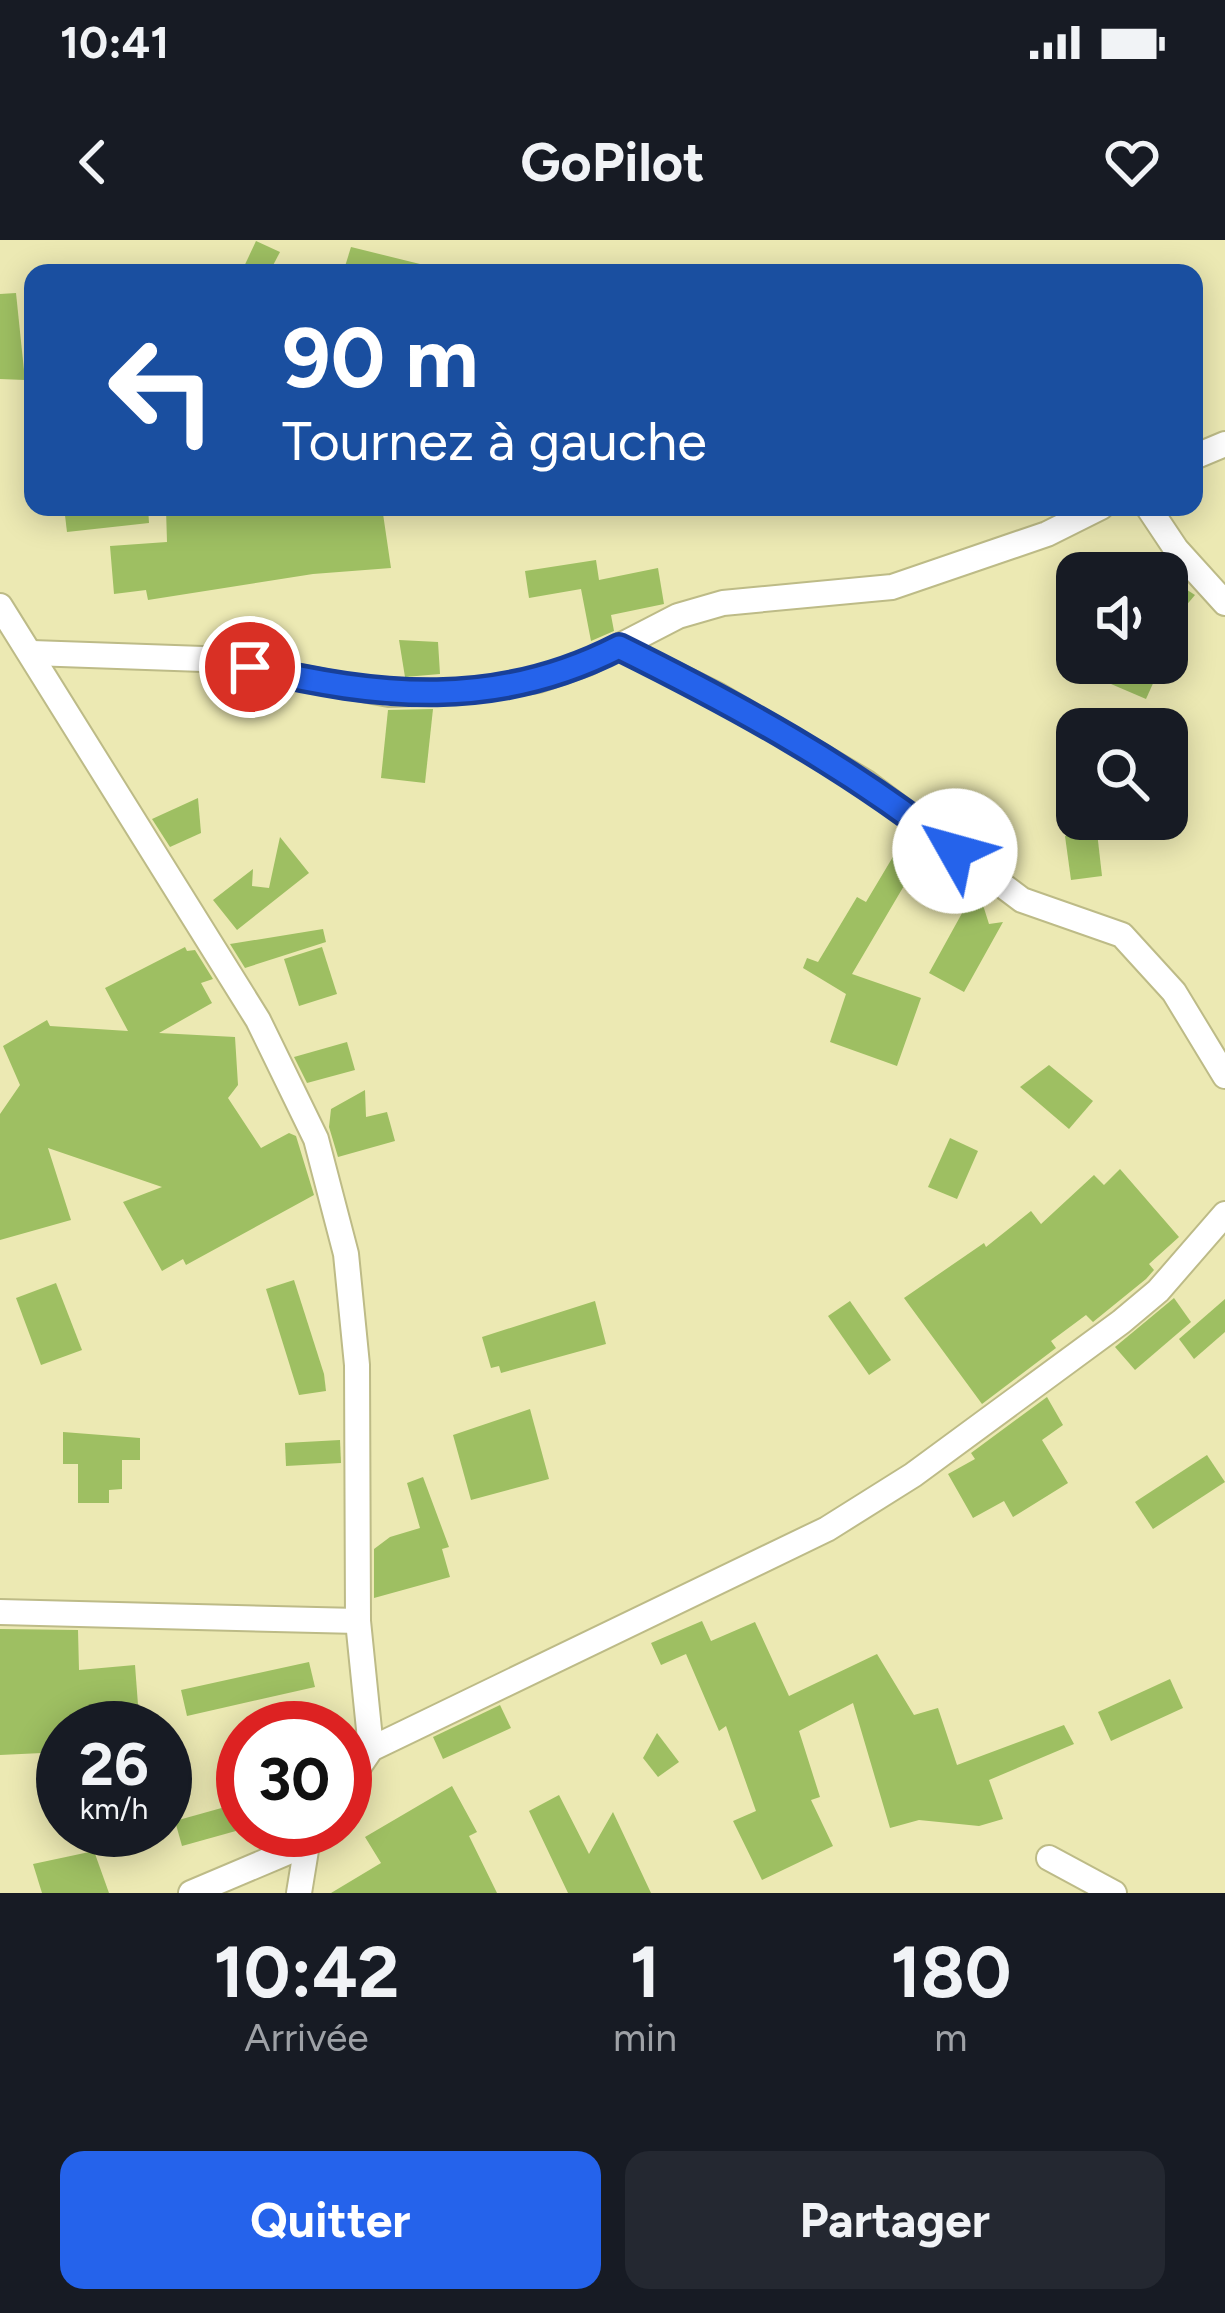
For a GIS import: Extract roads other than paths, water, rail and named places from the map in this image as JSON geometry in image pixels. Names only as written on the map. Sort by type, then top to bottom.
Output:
[{"type":"street","points":[[32,653],[203,659],[388,694],[470,691],[538,680],[619,647],[678,616],[724,603],[892,587],[1047,534],[1083,516]]},
{"type":"street","points":[[1154,516],[1176,549],[1225,603]]},
{"type":"street","points":[[0,606],[258,1020],[316,1139],[346,1254],[357,1365],[358,1622],[365,1701]]},
{"type":"street","points":[[619,647],[717,695],[846,770],[1022,900],[1122,935],[1174,992],[1225,1076]]},
{"type":"street","points":[[372,1748],[827,1529],[913,1475],[1121,1322],[1158,1291],[1225,1214]]},
{"type":"street","points":[[0,1612],[358,1622]]},
{"type":"street","points":[[191,1893],[269,1857]]},
{"type":"street","points":[[299,1893],[307,1857]]},
{"type":"street","points":[[1049,1858],[1114,1893]]}]
